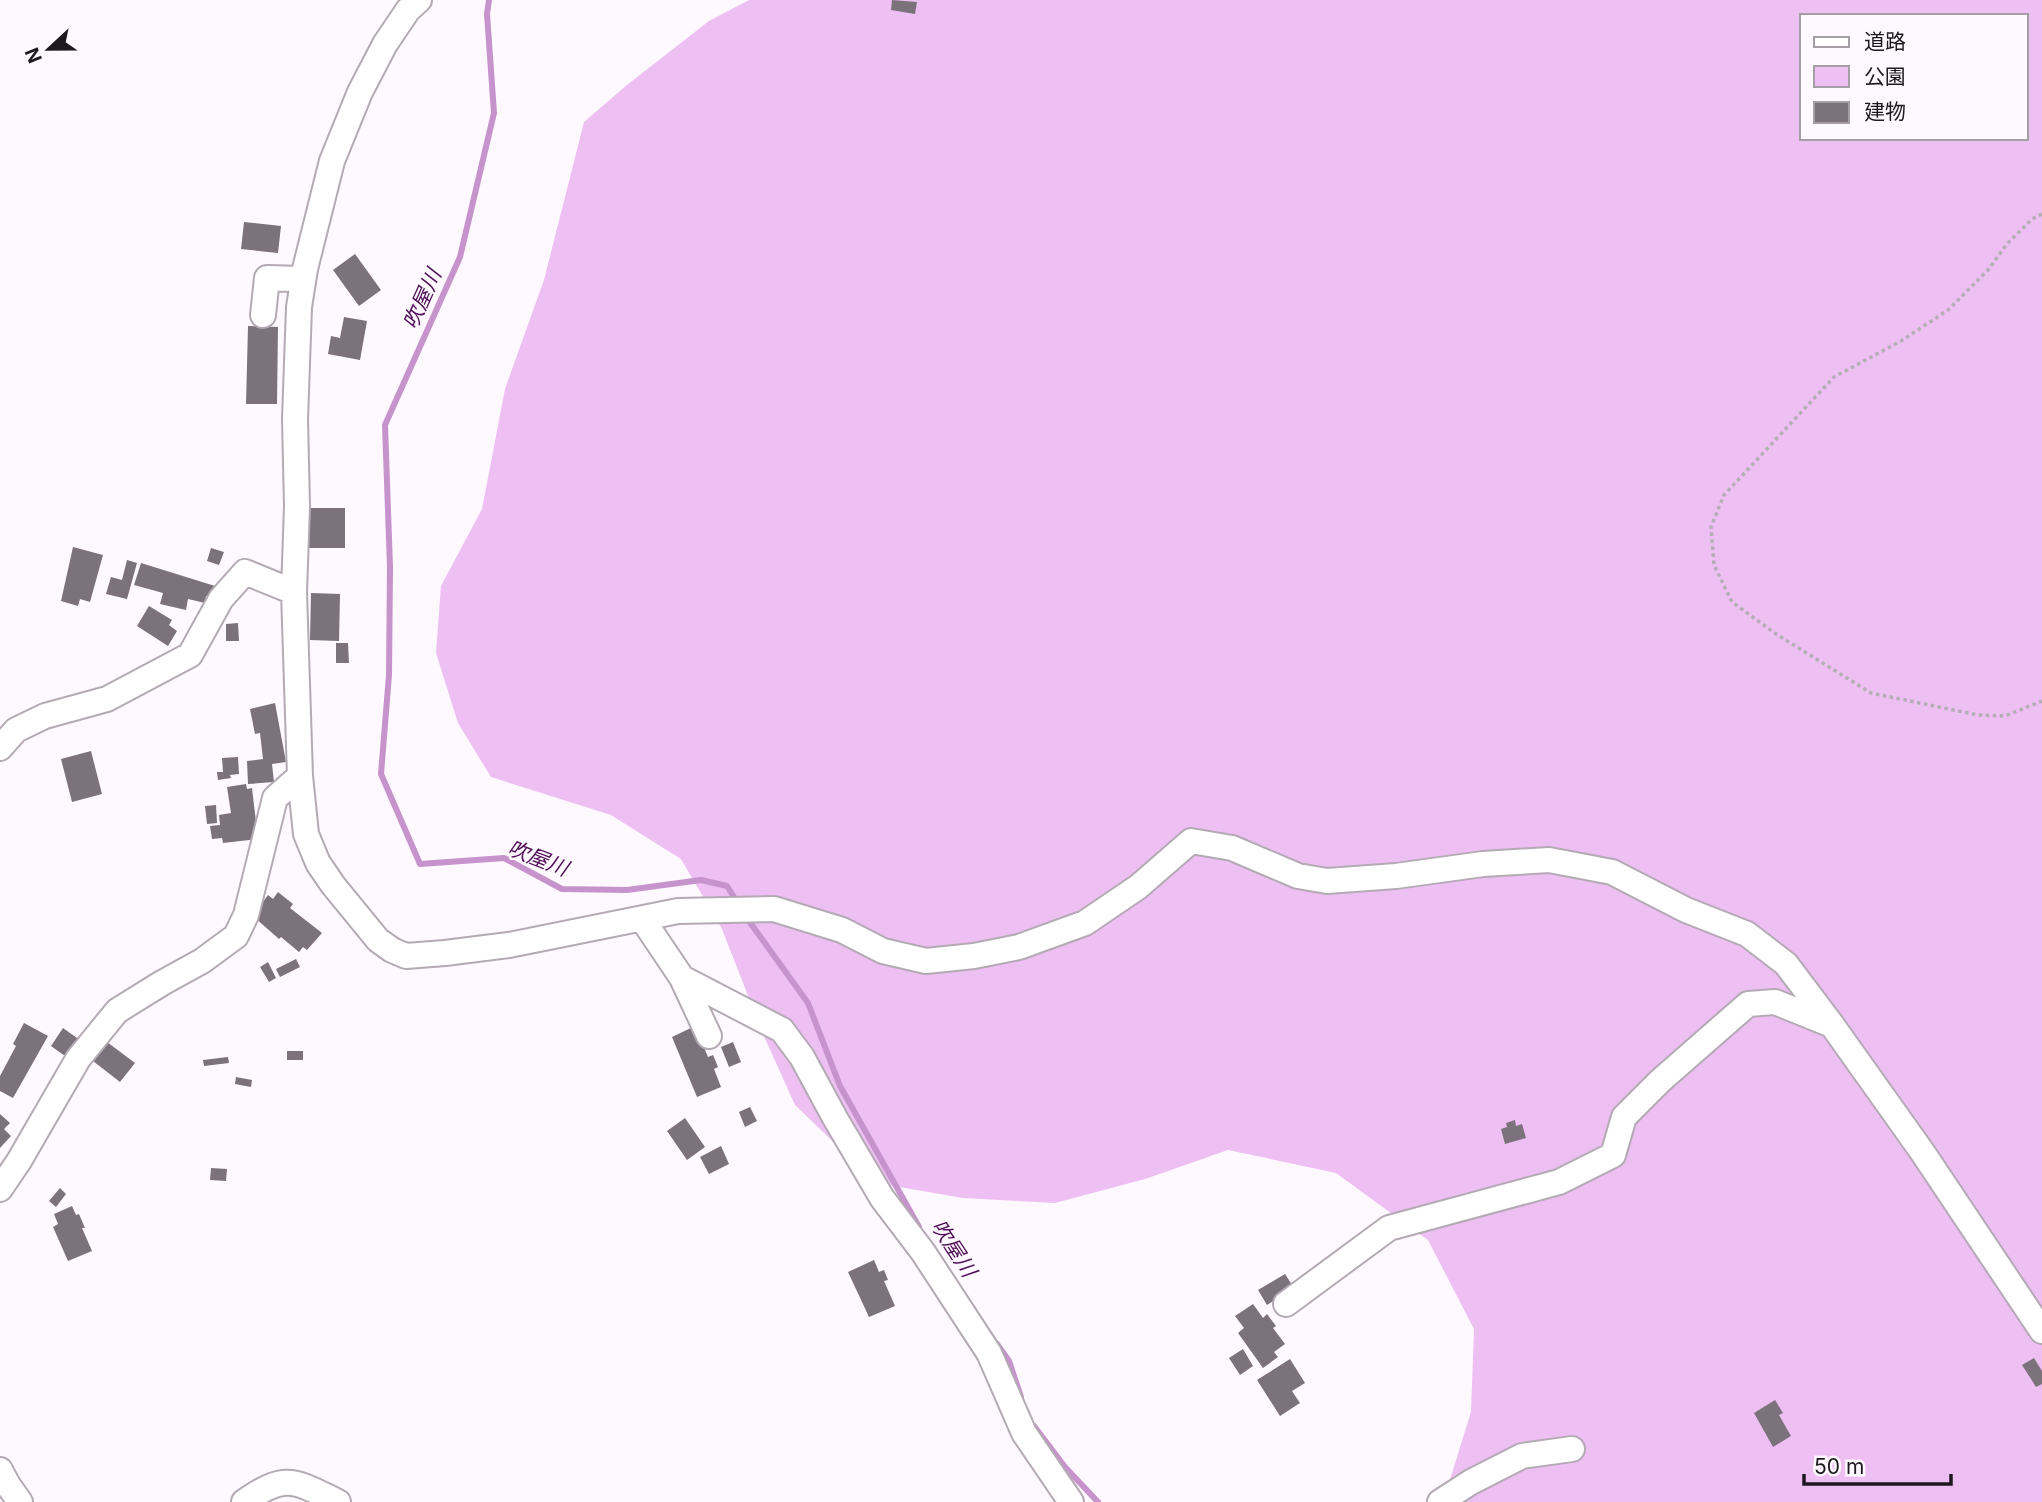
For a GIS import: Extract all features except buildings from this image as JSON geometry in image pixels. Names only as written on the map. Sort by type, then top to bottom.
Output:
[{"type":"street","points":[[419,0],[408,10],[385,44],[360,92],[332,161],[303,279],[299,307],[294,592],[300,776],[306,834],[318,863],[378,940],[407,956],[496,947],[678,911],[774,909],[842,930],[883,951],[926,961],[974,956],[1019,947],[1085,923],[1138,887],[1191,841],[1232,848],[1298,876],[1327,881],[1396,876],[1483,864],[1549,860],[1612,872],[1686,910],[1747,934],[1786,964],[1930,1164],[2042,1331]]},
{"type":"street","points":[[263,315],[267,278],[303,279]]},
{"type":"street","points":[[0,748],[16,730],[45,716],[107,699],[190,655],[221,599],[245,572],[294,592]]},
{"type":"street","points":[[0,1189],[78,1059],[117,1012],[202,961],[236,936],[246,915],[275,798],[300,776]]},
{"type":"street","points":[[643,920],[682,978],[709,1036]]},
{"type":"street","points":[[682,978],[782,1030],[802,1057],[883,1198],[923,1252],[989,1353],[1024,1433],[1071,1502]]},
{"type":"street","points":[[1286,1304],[1389,1228],[1559,1182],[1613,1155],[1624,1117],[1660,1081],[1748,1004],[1775,1002],[1832,1025]]},
{"type":"street","points":[[1440,1502],[1471,1482],[1522,1456],[1572,1449]]},
{"type":"street","points":[[0,1470],[20,1502]]},
{"type":"street","points":[[244,1502],[277,1482],[298,1482],[338,1502]]},
{"type":"path","points":[[2042,214],[2032,219],[2007,244],[1988,270],[1948,310],[1901,341],[1834,377],[1724,495],[1711,527],[1714,565],[1732,602],[1776,634],[1871,693],[1978,715],[2005,716],[2042,701]]},
{"type":"green space","points":[[749,0],[2042,0],[2042,1502],[1443,1502],[1471,1412],[1474,1329],[1428,1240],[1336,1173],[1228,1150],[1145,1179],[1055,1203],[963,1198],[876,1183],[795,1105],[763,1034],[722,929],[681,859],[611,815],[491,777],[458,723],[436,653],[441,586],[482,509],[505,389],[544,280],[584,122],[709,21]]},
{"type":"waterway","name":"吹屋川","points":[[489,0],[487,14],[494,113],[460,257],[385,425],[390,567],[389,675],[381,774],[420,864],[504,858],[562,889],[627,890],[701,880],[727,886],[739,905]]},
{"type":"waterway","name":"吹屋川","points":[[746,917],[808,1003],[840,1086],[919,1227]]},
{"type":"waterway","name":"吹屋川","points":[[997,1344],[1009,1361],[1021,1397]]},
{"type":"waterway","name":"吹屋川","points":[[1034,1426],[1065,1467],[1098,1502]]}]
